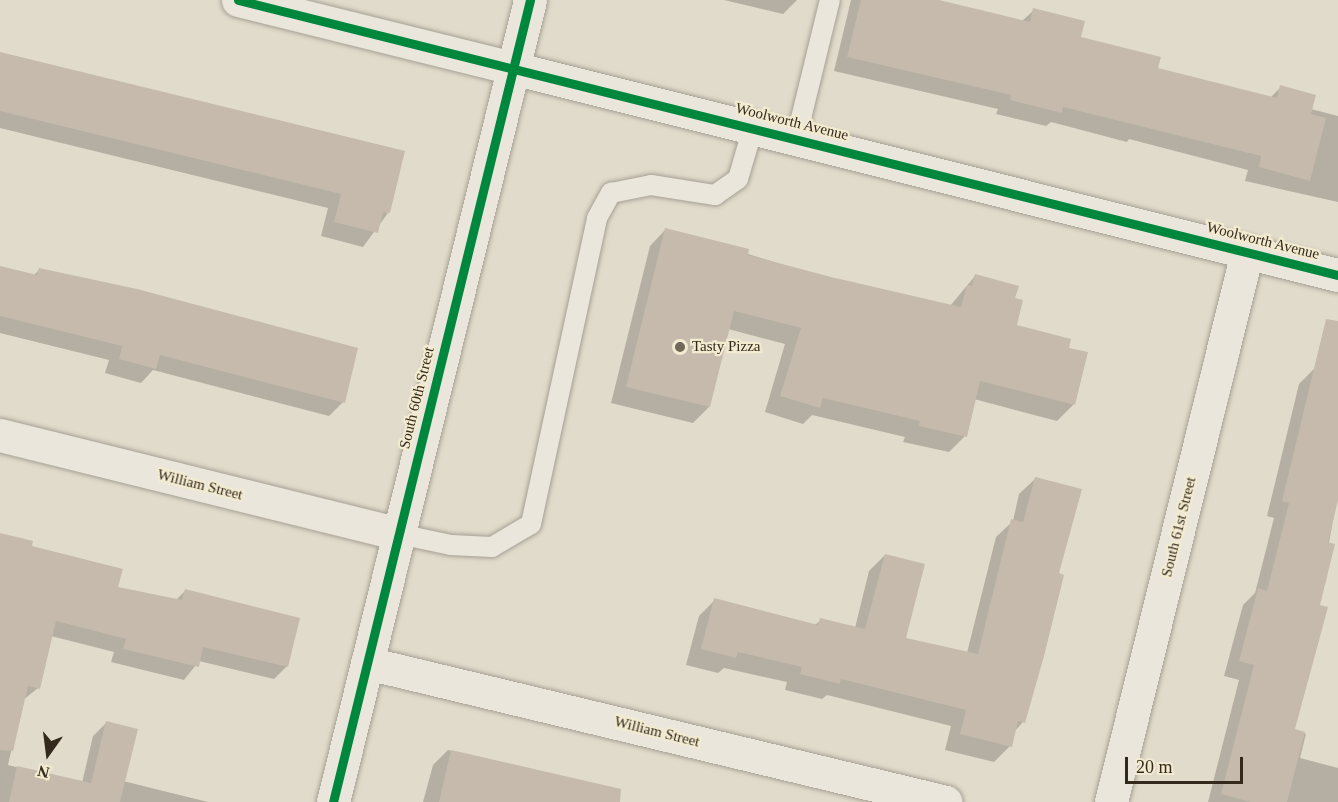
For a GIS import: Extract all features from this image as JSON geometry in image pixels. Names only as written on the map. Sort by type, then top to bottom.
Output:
[{"type":"street","name":"Woolworth Avenue","points":[[238,0],[1338,275]]},
{"type":"street","name":"South 60th Street","points":[[333,802],[530,0]]},
{"type":"street","name":"South 61st Street","points":[[1112,802],[1247,252]]},
{"type":"street","name":"William Street","points":[[0,435],[399,534]]},
{"type":"street","name":"William Street","points":[[367,663],[946,802]]},
{"type":"lane","points":[[796,139],[830,0]]},
{"type":"lane","points":[[399,534],[451,545],[492,547],[531,524],[597,218],[611,193],[651,185],[715,195],[738,179],[753,128]]},
{"type":"building","points":[[861,0],[939,0],[1030,22],[1033,8],[1085,21],[1081,37],[1161,57],[1158,68],[1277,98],[1280,85],[1316,95],[1311,114],[1326,118],[1310,181],[1259,167],[1261,156],[1063,107],[1062,113],[1010,100],[1011,95],[847,57]]},
{"type":"building","points":[[0,52],[405,151],[390,213],[383,212],[378,233],[334,222],[341,194],[0,111]]},
{"type":"building","points":[[665,228],[749,249],[748,255],[961,307],[967,285],[972,286],[975,274],[1019,286],[1015,298],[1023,300],[1017,325],[1071,339],[1069,348],[1088,352],[1075,405],[980,381],[967,437],[919,426],[920,421],[823,398],[820,408],[780,396],[801,328],[734,311],[710,407],[626,387]]},
{"type":"building","points":[[0,266],[37,275],[39,268],[137,289],[358,348],[345,403],[160,355],[156,369],[119,359],[122,346],[0,316]]},
{"type":"building","points":[[1326,319],[1338,321],[1338,500],[1328,542],[1335,544],[1320,605],[1328,607],[1295,729],[1305,732],[1287,802],[1251,802],[1221,794],[1254,665],[1239,661],[1258,588],[1267,591],[1289,503],[1282,501]]},
{"type":"building","points":[[1035,477],[1082,489],[1059,573],[1064,575],[1044,656],[1025,723],[1018,721],[1012,747],[960,734],[966,710],[841,679],[840,684],[800,674],[802,667],[738,652],[736,658],[701,649],[714,598],[818,625],[820,618],[865,629],[885,554],[925,564],[906,638],[978,654],[1011,519],[1023,522]]},
{"type":"building","points":[[0,533],[33,541],[32,546],[123,569],[118,587],[182,600],[185,589],[300,618],[288,667],[203,647],[199,667],[123,649],[126,639],[56,621],[40,689],[28,686],[13,751],[0,750]]},
{"type":"building","points":[[106,721],[138,729],[120,802],[9,802],[17,766],[91,783]]},
{"type":"building","points":[[451,750],[621,789],[620,802],[439,802]]},
{"type":"cycle path","points":[[238,0],[1338,275]]},
{"type":"cycle path","points":[[333,802],[530,0]]},
{"type":"place","name":"Tasty Pizza","points":[[680,347]]}]
